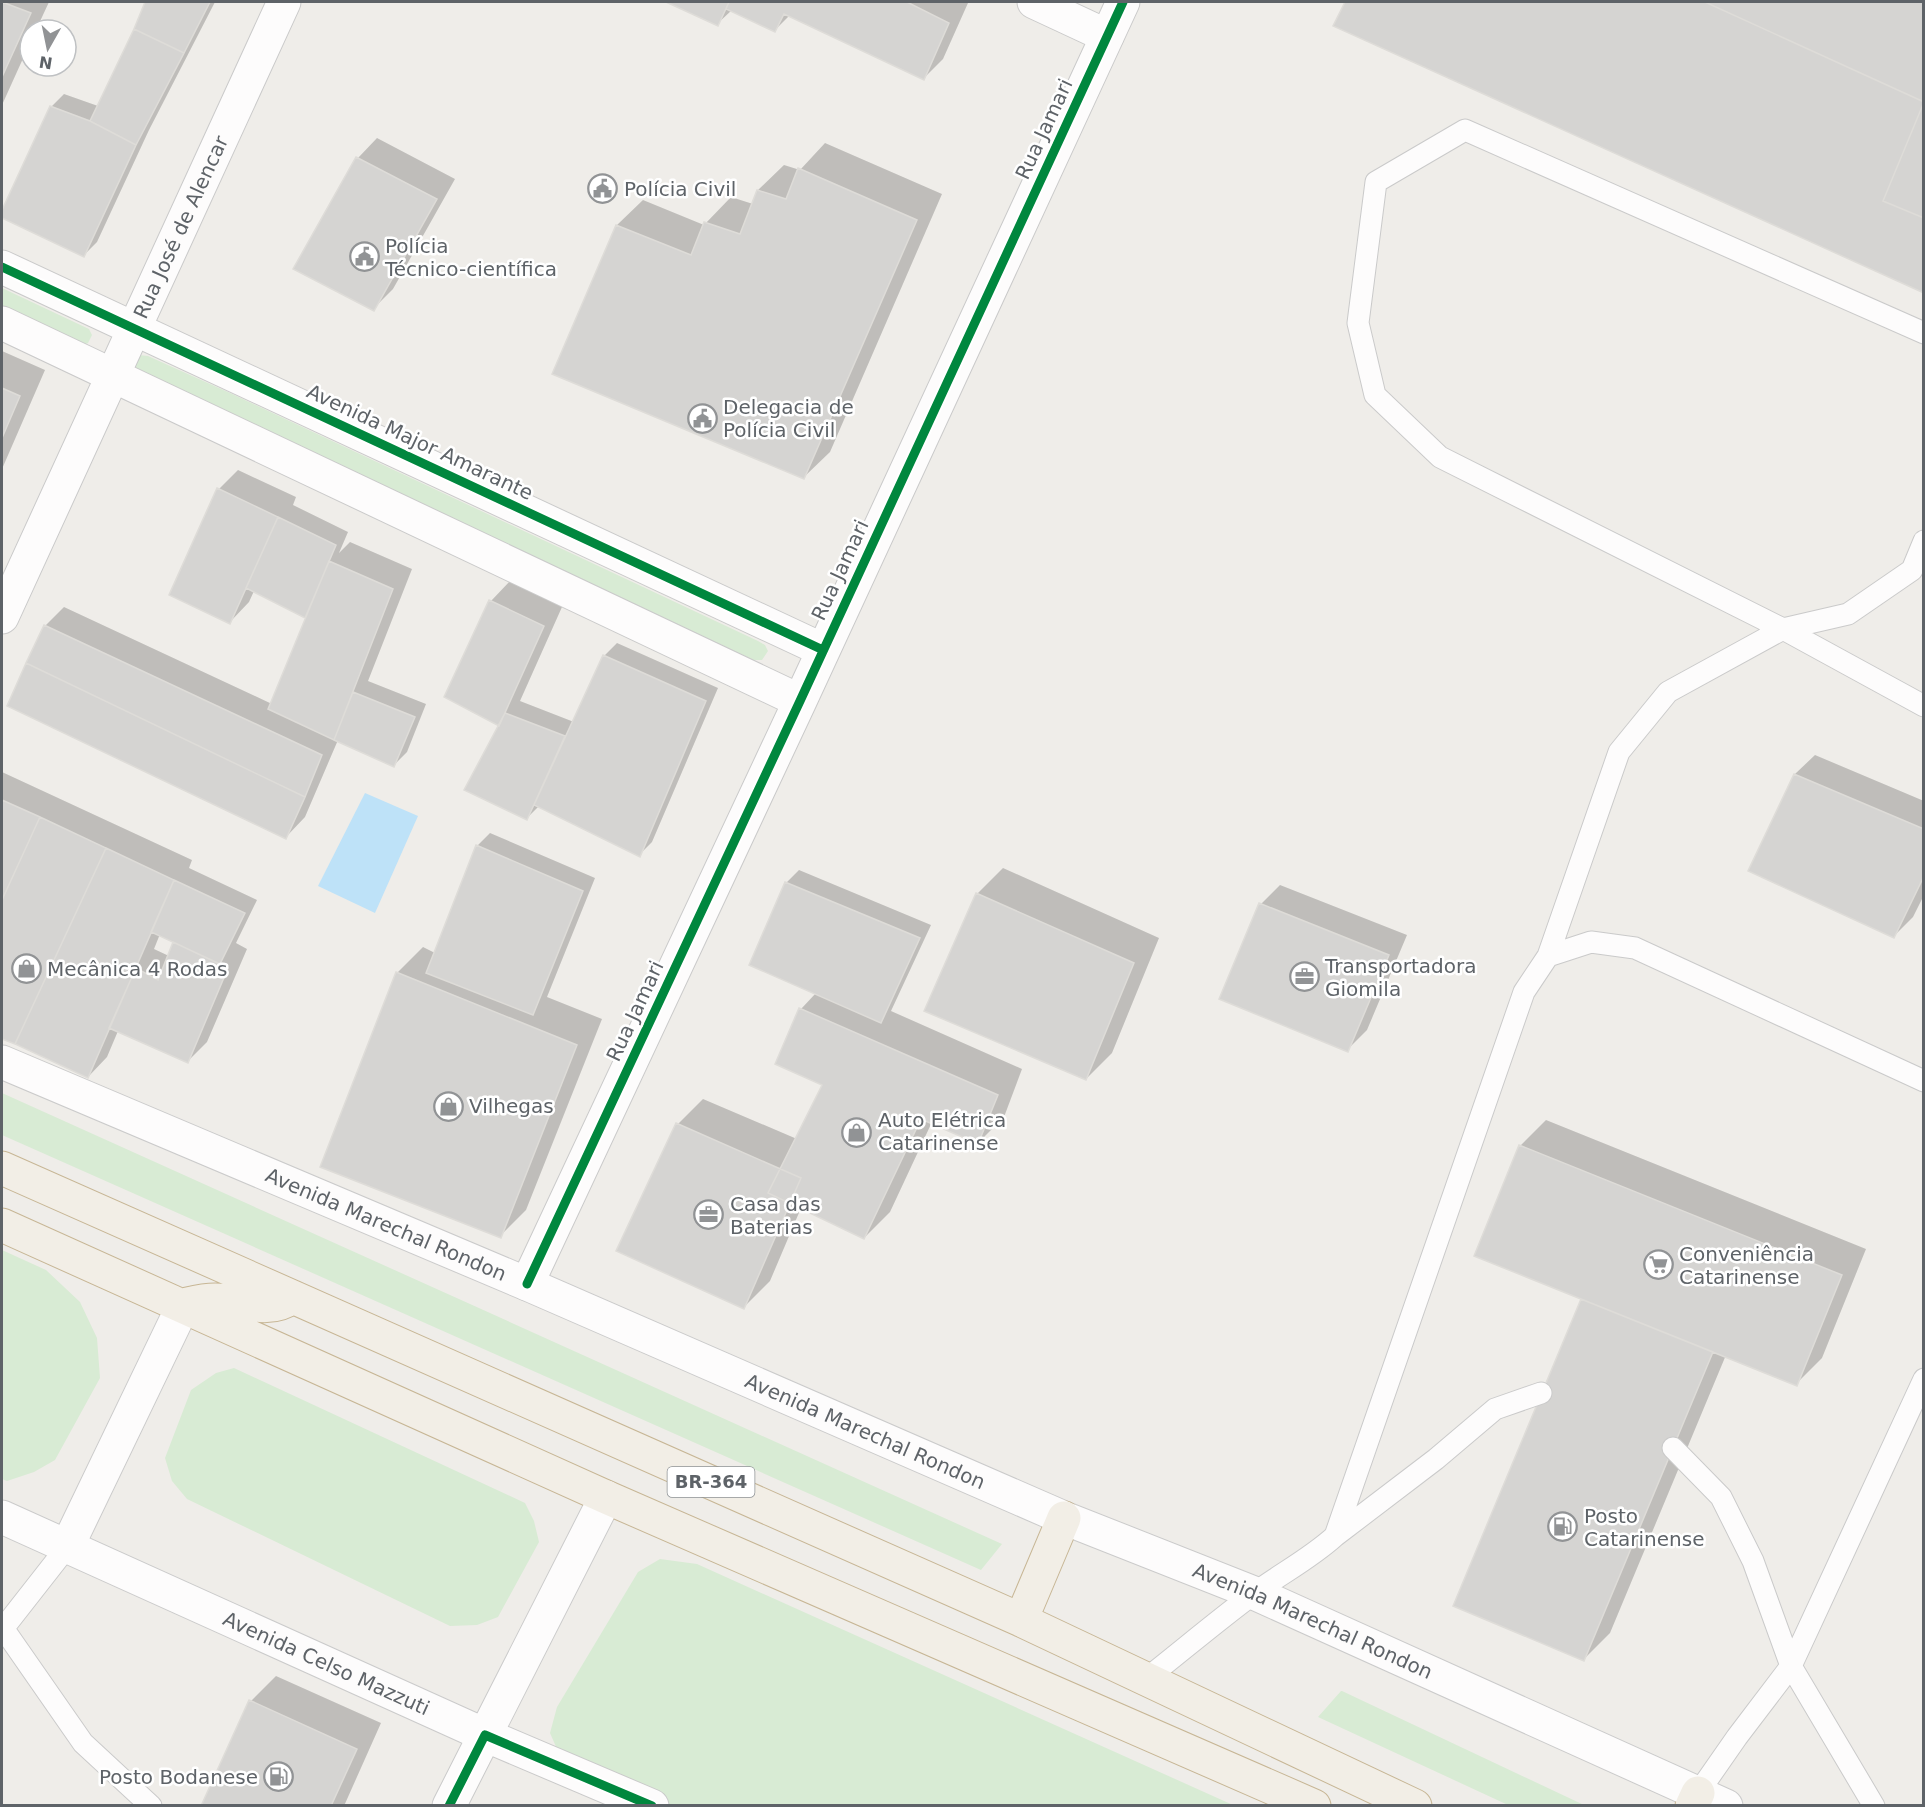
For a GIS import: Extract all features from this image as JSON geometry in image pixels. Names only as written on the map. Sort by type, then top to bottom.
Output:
[{"type":"highway","name":"BR-364","points":[[2,1168],[1021,1620],[1415,1806]]},
{"type":"highway","name":"BR-364","points":[[2,1225],[606,1497],[1314,1806]]},
{"type":"highway","points":[[183,1305],[215,1300],[270,1306],[283,1304],[293,1297]]},
{"type":"highway","points":[[1021,1620],[1064,1518]]},
{"type":"street","name":"Rua José de Alencar","points":[[2,617],[284,2]]},
{"type":"street","points":[[1034,2],[1107,36]]},
{"type":"street","name":"Rua Jamari","points":[[527,1284],[1123,2]]},
{"type":"street","name":"Avenida Major Amarante","points":[[2,267],[823,650]]},
{"type":"street","points":[[2,323],[800,701]]},
{"type":"street","name":"Avenida Marechal Rondon","points":[[2,1062],[527,1284],[1064,1518],[1254,1593],[1705,1801]]},
{"type":"street","points":[[67,1547],[183,1305]]},
{"type":"street","points":[[449,1806],[606,1497]]},
{"type":"street","name":"Avenida Celso Mazzuti","points":[[2,1517],[485,1735],[652,1806]]},
{"type":"lane","points":[[1923,333],[1464,130],[1376,182],[1358,323],[1375,395],[1440,457],[1783,629],[1923,706]]},
{"type":"lane","points":[[1335,1536],[1524,992],[1548,956],[1619,752],[1668,692],[1783,629],[1848,614],[1912,570],[1923,541]]},
{"type":"lane","points":[[1548,956],[1592,942],[1635,948],[1923,1081]]},
{"type":"lane","points":[[1705,1801],[1737,1737],[1791,1666],[1923,1379]]},
{"type":"lane","points":[[1146,1678],[1254,1593],[1316,1553],[1436,1459],[1495,1409],[1541,1393]]},
{"type":"lane","points":[[1673,1448],[1720,1497],[1753,1561],[1791,1666],[1874,1806]]},
{"type":"lane","points":[[67,1547],[2,1629],[83,1743],[151,1806]]},
{"type":"green space","points":[[2,288],[89,329],[92,335],[88,343],[84,345],[2,310]]},
{"type":"green space","points":[[138,355],[148,356],[230,393],[758,641],[765,645],[768,651],[762,660],[754,660],[738,653],[141,374],[135,367],[134,360]]},
{"type":"green space","points":[[2,1093],[1002,1544],[981,1570],[2,1135]]},
{"type":"green space","points":[[2,1250],[46,1270],[80,1302],[97,1338],[100,1378],[55,1460],[34,1472],[7,1481],[2,1479]]},
{"type":"green space","points":[[234,1368],[525,1503],[534,1521],[539,1542],[498,1617],[477,1625],[450,1626],[187,1499],[172,1481],[165,1458],[191,1390],[216,1373]]},
{"type":"green space","points":[[660,1559],[697,1564],[1233,1805],[648,1805],[561,1758],[550,1733],[557,1707],[638,1572]]},
{"type":"green space","points":[[1341,1691],[1584,1805],[1508,1805],[1318,1717]]},
{"type":"water","points":[[365,793],[418,816],[375,913],[318,886]]},
{"type":"building","points":[[2,2],[31,13],[29,18],[18,18],[18,42],[2,77]]},
{"type":"building","points":[[145,2],[210,2],[184,53],[134,29]]},
{"type":"building","points":[[666,2],[729,2],[718,26]]},
{"type":"building","points":[[729,2],[907,2],[949,23],[924,80],[784,14],[775,32],[726,9]]},
{"type":"building","points":[[1345,2],[1705,2],[1924,102],[1883,201],[1924,218],[1924,293],[1333,26]]},
{"type":"building","points":[[1345,2],[1924,2],[1924,293],[1333,26]]},
{"type":"building","points":[[134,29],[184,53],[136,145],[90,121]]},
{"type":"building","points":[[50,106],[90,121],[136,145],[84,257],[2,218],[2,210]]},
{"type":"building","points":[[356,157],[437,199],[374,311],[293,269]]},
{"type":"building","points":[[798,168],[917,220],[804,479],[552,374],[616,225],[691,255],[704,222],[740,234],[757,190],[786,199]]},
{"type":"building","points":[[2,388],[20,396],[2,438]]},
{"type":"building","points":[[217,488],[278,517],[230,624],[169,595]]},
{"type":"building","points":[[278,517],[336,545],[305,618],[246,588]]},
{"type":"building","points":[[329,561],[393,589],[334,740],[268,709]]},
{"type":"building","points":[[489,600],[544,626],[499,726],[444,697]]},
{"type":"building","points":[[44,625],[322,755],[305,797],[26,663]]},
{"type":"building","points":[[603,655],[706,701],[640,857],[534,805]]},
{"type":"building","points":[[26,663],[305,797],[286,839],[7,706]]},
{"type":"building","points":[[353,692],[415,717],[394,767],[334,740]]},
{"type":"building","points":[[505,713],[565,736],[527,820],[464,790]]},
{"type":"building","points":[[1794,774],[1924,829],[1924,876],[1894,938],[1748,871]]},
{"type":"building","points":[[2,800],[40,817],[2,900]]},
{"type":"building","name":"Mecânica 4 Rodas","points":[[40,817],[106,848],[15,1044],[2,1039],[2,900]]},
{"type":"building","points":[[476,845],[583,891],[533,1015],[426,973]]},
{"type":"building","points":[[106,848],[174,880],[88,1078],[15,1044]]},
{"type":"building","points":[[174,880],[245,913],[220,964],[151,932]]},
{"type":"building","points":[[785,882],[920,938],[881,1023],[749,965]]},
{"type":"building","points":[[976,893],[1134,963],[1086,1080],[924,1011]]},
{"type":"building","name":"Transportadora Giomila","points":[[1259,903],[1389,955],[1348,1052],[1219,999]]},
{"type":"building","points":[[173,942],[228,968],[188,1063],[109,1028],[136,968],[158,980]]},
{"type":"building","name":"Vilhegas","points":[[396,972],[577,1045],[501,1238],[320,1167]]},
{"type":"building","name":"Auto Elétrica Catarinense","points":[[799,1008],[998,1095],[978,1144],[921,1119],[864,1239],[768,1193],[822,1085],[775,1064]]},
{"type":"building","name":"Casa das Baterias","points":[[676,1123],[801,1178],[744,1309],[616,1251]]},
{"type":"building","name":"Conveniência Catarinense","points":[[1519,1145],[1842,1275],[1797,1386],[1474,1256]]},
{"type":"building","name":"Posto Catarinense","points":[[1581,1299],[1713,1352],[1584,1661],[1453,1606]]},
{"type":"building","name":"Posto Bodanese","points":[[249,1700],[357,1749],[331,1806],[201,1806]]},
{"type":"cycle path","points":[[527,1284],[1123,2]]},
{"type":"cycle path","points":[[2,267],[823,650]]},
{"type":"cycle path","points":[[449,1806],[485,1735],[652,1806]]},
{"type":"place","name":"Polícia Civil","points":[[603,189]]},
{"type":"place","name":"Polícia Técnico-científica","points":[[364,257]]},
{"type":"place","name":"Delegacia de Polícia Civil","points":[[702,419]]},
{"type":"place","name":"Mecânica 4 Rodas","points":[[26,969]]},
{"type":"place","name":"Transportadora Giomila","points":[[1304,977]]},
{"type":"place","name":"Vilhegas","points":[[448,1106]]},
{"type":"place","name":"Auto Elétrica Catarinense","points":[[857,1132]]},
{"type":"place","name":"Casa das Baterias","points":[[709,1215]]},
{"type":"place","name":"Conveniência Catarinense","points":[[1658,1265]]},
{"type":"place","name":"Posto Catarinense","points":[[1563,1527]]},
{"type":"place","name":"Posto Bodanese","points":[[279,1777]]}]
